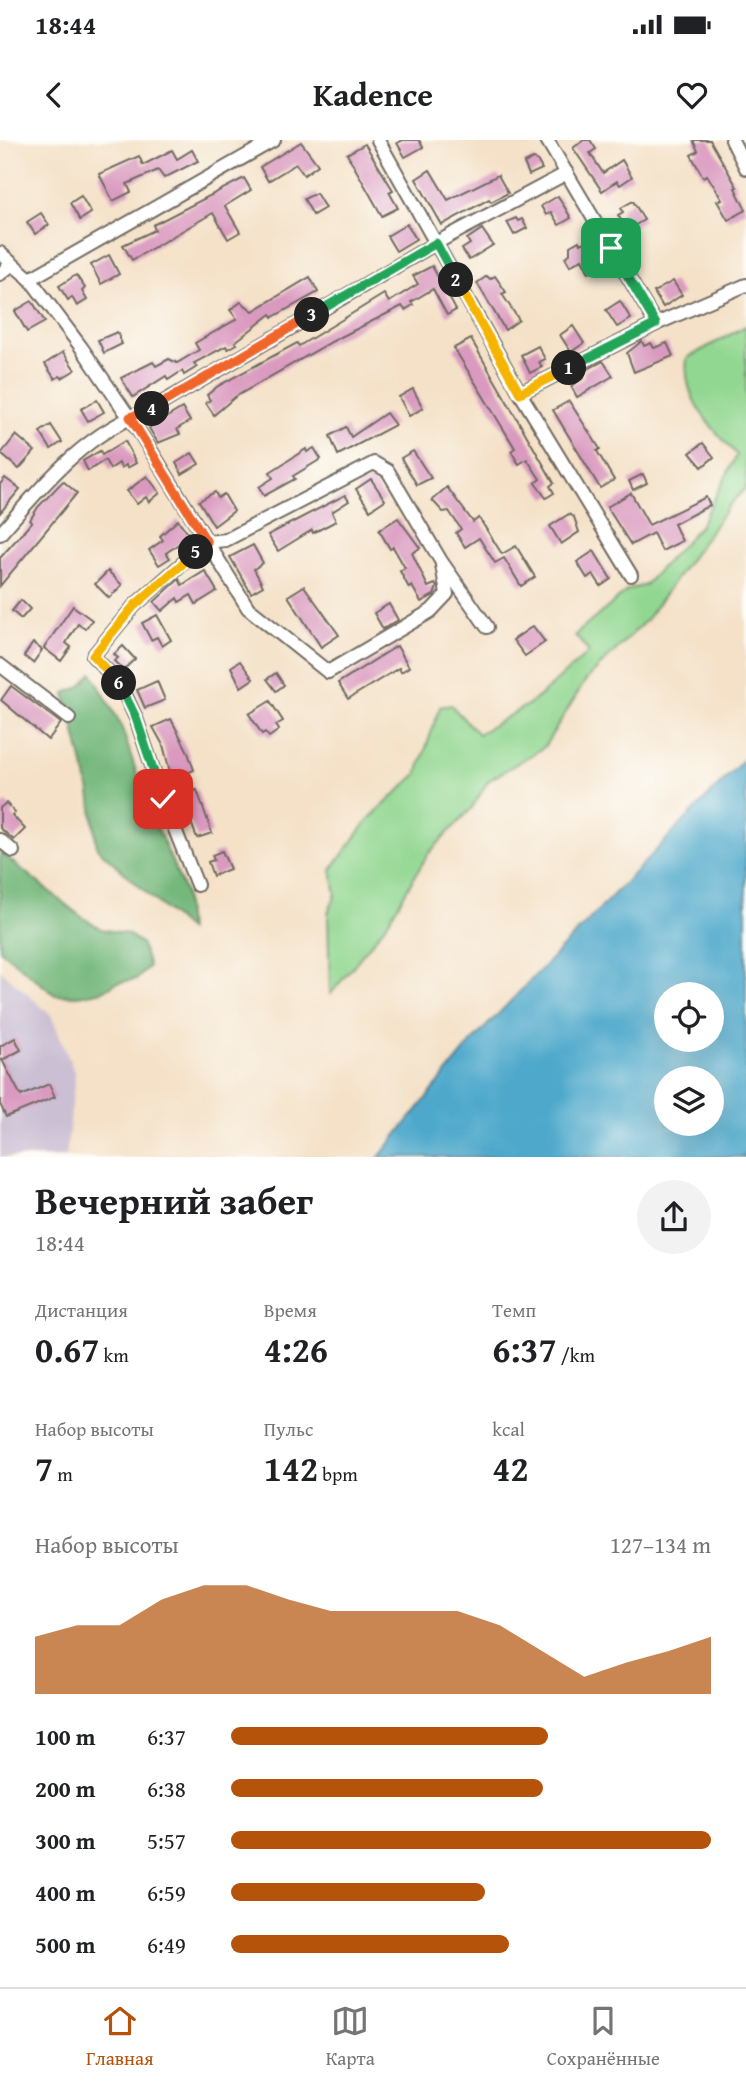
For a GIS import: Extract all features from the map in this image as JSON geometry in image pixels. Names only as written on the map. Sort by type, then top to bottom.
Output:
[{"type":"street","points":[[30,279],[274,140]]},
{"type":"street","points":[[378,140],[520,393],[631,575]]},
{"type":"street","points":[[547,140],[656,324]]},
{"type":"street","points":[[732,140],[746,168]]},
{"type":"street","points":[[0,534],[63,461],[130,417],[150,410],[436,243],[567,173]]},
{"type":"street","points":[[0,253],[30,279],[130,417],[248,608],[328,672],[431,611],[447,594],[441,561]]},
{"type":"street","points":[[0,274],[11,265]]},
{"type":"street","points":[[520,393],[656,324],[746,285]]},
{"type":"street","points":[[197,885],[163,799],[136,718],[120,684],[93,656],[134,606],[207,542],[226,540],[374,463],[388,471],[441,561],[487,627]]},
{"type":"street","points":[[0,665],[69,718]]},
{"type":"street","points":[[0,840],[13,851]]},
{"type":"shaded area","points":[[0,970],[51,1015],[75,1074],[66,1157],[0,1157]]},
{"type":"green space","points":[[746,326],[746,488],[730,504],[646,620],[586,680],[544,747],[488,781],[472,808],[428,854],[386,925],[330,995],[328,913],[336,894],[331,870],[370,818],[417,774],[440,707],[451,705],[478,734],[534,701],[589,652],[575,635],[628,590],[645,585],[700,526],[737,455],[700,412],[689,387],[687,358]]},
{"type":"green space","points":[[92,673],[121,725],[146,802],[185,892],[188,930],[97,848],[90,792],[65,693],[80,687]]},
{"type":"green space","points":[[0,852],[79,915],[101,929],[127,934],[141,943],[149,966],[137,979],[116,983],[103,991],[78,996],[55,995],[0,950]]},
{"type":"water","points":[[746,757],[746,1157],[379,1157],[475,1038]]},
{"type":"building","points":[[403,140],[419,140],[423,147],[405,157],[397,143]]},
{"type":"building","points":[[584,140],[590,140],[596,149],[590,153],[603,173],[622,160],[632,177],[620,185],[617,181],[602,191],[573,148]]},
{"type":"building","points":[[693,140],[710,140],[737,187],[735,188],[746,210],[728,220],[717,201],[722,199],[707,175],[703,177],[691,155],[698,151]]},
{"type":"building","points":[[301,142],[318,165],[304,175],[296,164],[268,181],[260,167]]},
{"type":"building","points":[[365,144],[393,190],[389,192],[398,208],[382,216],[347,154]]},
{"type":"building","points":[[172,150],[177,159],[192,150],[198,161],[164,178],[158,170],[127,184],[131,192],[113,201],[99,174],[139,156],[143,165]]},
{"type":"building","points":[[537,160],[542,169],[529,175],[524,163]]},
{"type":"building","points":[[430,170],[448,200],[498,175],[508,193],[491,202],[489,199],[442,225],[416,179]]},
{"type":"building","points":[[244,178],[251,190],[225,206],[240,232],[228,239],[213,213],[132,260],[123,245],[155,230],[153,225]]},
{"type":"building","points":[[316,193],[325,208],[313,215],[304,199]]},
{"type":"building","points":[[81,196],[91,213],[80,220],[70,203]]},
{"type":"building","points":[[558,196],[571,218],[559,225],[551,212],[546,215],[541,206]]},
{"type":"building","points":[[633,201],[644,220],[627,230],[618,215],[623,212],[621,208]]},
{"type":"building","points":[[41,213],[49,225],[35,234],[27,222]]},
{"type":"building","points":[[516,218],[518,221],[522,219],[527,228],[514,235],[507,222]]},
{"type":"building","points":[[407,224],[416,239],[396,251],[387,236]]},
{"type":"building","points":[[482,229],[493,245],[469,260],[462,249],[470,244],[467,239]]},
{"type":"building","points":[[579,241],[580,244],[584,242],[591,254],[597,251],[605,265],[589,273],[582,259],[570,266],[565,257],[570,254],[570,246]]},
{"type":"building","points":[[109,255],[119,274],[101,284],[91,265]]},
{"type":"building","points":[[432,266],[456,310],[447,315],[433,289],[411,302],[413,305],[405,310],[402,306],[333,341],[235,397],[214,415],[206,403],[210,400],[207,395],[218,386],[297,343],[299,346],[384,294],[389,302],[418,284],[413,276]]},
{"type":"building","points":[[76,275],[85,288],[82,291],[87,300],[77,306],[72,297],[68,300],[59,286]]},
{"type":"building","points":[[487,276],[490,279],[495,276],[506,292],[502,294],[519,320],[505,330],[477,283]]},
{"type":"building","points":[[310,277],[318,292],[273,317],[271,314],[235,342],[237,344],[228,349],[226,346],[194,363],[197,367],[184,375],[182,371],[168,380],[166,376],[133,397],[121,378],[153,362],[156,366],[169,359],[177,363],[199,350],[195,343],[237,319],[230,310],[241,302],[253,311]]},
{"type":"building","points":[[673,281],[682,295],[663,307],[654,292]]},
{"type":"building","points":[[32,301],[45,322],[27,332],[15,311]]},
{"type":"building","points":[[620,301],[631,319],[617,327],[606,310]]},
{"type":"building","points":[[573,326],[584,343],[571,352],[560,335]]},
{"type":"building","points":[[117,332],[122,344],[104,353],[98,340]]},
{"type":"building","points":[[471,339],[554,483],[550,486],[554,493],[546,498],[535,483],[540,479],[527,459],[519,464],[511,451],[515,448],[454,348]]},
{"type":"building","points":[[642,341],[644,346],[651,343],[654,348],[667,343],[673,356],[634,372],[627,353]]},
{"type":"building","points":[[538,346],[545,359],[539,362],[542,367],[530,373],[521,355]]},
{"type":"building","points":[[63,352],[75,370],[55,379],[45,364]]},
{"type":"building","points":[[603,361],[613,376],[577,397],[571,386],[584,378],[584,371]]},
{"type":"building","points":[[413,389],[423,408],[409,416],[399,397]]},
{"type":"building","points":[[97,400],[104,412],[88,421],[81,409]]},
{"type":"building","points":[[569,401],[600,449],[597,451],[614,480],[600,488],[553,410]]},
{"type":"building","points":[[182,408],[190,421],[177,429],[180,434],[158,443],[149,428]]},
{"type":"building","points":[[386,413],[395,425],[338,455],[330,436],[346,427],[351,437]]},
{"type":"building","points":[[51,425],[62,442],[51,449],[40,432]]},
{"type":"building","points":[[16,435],[35,451],[19,469],[1,454]]},
{"type":"building","points":[[125,441],[136,463],[121,468],[119,463],[110,469],[105,460],[88,471],[83,461],[100,451],[102,455]]},
{"type":"building","points":[[703,443],[714,457],[702,467],[690,453]]},
{"type":"building","points":[[314,448],[321,459],[293,476],[295,479],[264,496],[259,487],[273,478],[270,472],[306,449],[307,452]]},
{"type":"building","points":[[413,451],[431,478],[417,485],[401,458]]},
{"type":"building","points":[[192,453],[199,464],[182,474],[176,463]]},
{"type":"building","points":[[643,474],[647,483],[633,490],[629,481]]},
{"type":"building","points":[[147,476],[160,493],[149,502],[146,497],[137,504],[127,491]]},
{"type":"building","points":[[5,478],[20,489],[0,513],[0,484]]},
{"type":"building","points":[[371,479],[385,500],[370,510],[356,489]]},
{"type":"building","points":[[63,481],[77,493],[0,586],[0,558],[32,522],[30,520],[38,507]]},
{"type":"building","points":[[447,487],[473,522],[479,518],[502,554],[516,546],[535,577],[521,586],[504,558],[495,563],[479,538],[465,547],[456,533],[461,529],[449,511],[443,512],[432,500]]},
{"type":"building","points":[[215,492],[218,498],[224,494],[234,511],[214,526],[199,501]]},
{"type":"building","points":[[631,493],[649,525],[706,497],[710,505],[674,524],[682,541],[662,551],[653,533],[631,545],[607,507]]},
{"type":"building","points":[[345,495],[349,501],[332,512],[336,521],[313,533],[312,530],[278,551],[268,535]]},
{"type":"building","points":[[569,514],[574,517],[579,532],[561,544],[550,526]]},
{"type":"building","points":[[398,518],[420,548],[412,553],[428,587],[435,584],[437,587],[434,595],[421,602],[400,571],[405,568],[393,547],[390,549],[379,530]]},
{"type":"building","points":[[178,520],[190,536],[166,553],[170,558],[159,565],[149,550],[163,540],[160,536]]},
{"type":"building","points":[[253,545],[263,563],[254,569],[263,586],[251,593],[230,557]]},
{"type":"building","points":[[594,551],[611,579],[601,586],[593,574],[587,578],[577,562]]},
{"type":"building","points":[[108,571],[122,585],[109,598],[95,584]]},
{"type":"building","points":[[205,571],[217,591],[196,604],[191,595],[179,602],[177,598],[162,611],[154,602],[179,579],[182,585]]},
{"type":"building","points":[[304,586],[339,635],[321,647],[288,596]]},
{"type":"building","points":[[21,600],[30,609],[21,619],[12,611]]},
{"type":"building","points":[[389,604],[398,620],[383,629],[374,613]]},
{"type":"building","points":[[73,606],[92,620],[85,629],[78,624],[66,643],[71,647],[61,661],[44,648]]},
{"type":"building","points":[[157,615],[171,640],[162,646],[157,637],[151,640],[142,623]]},
{"type":"building","points":[[533,626],[545,642],[525,656],[513,640]]},
{"type":"building","points":[[33,643],[42,650],[33,663],[24,656]]},
{"type":"building","points":[[123,646],[135,659],[123,670],[114,661],[118,658],[114,654]]},
{"type":"building","points":[[397,646],[409,667],[401,672],[399,668],[348,699],[338,683]]},
{"type":"building","points":[[240,661],[253,679],[241,687],[231,667]]},
{"type":"building","points":[[276,673],[284,685],[276,691],[267,679]]},
{"type":"building","points":[[157,681],[165,700],[145,708],[137,690]]},
{"type":"building","points":[[11,686],[61,723],[48,740],[1,700]]},
{"type":"building","points":[[270,701],[283,721],[276,725],[279,730],[269,737],[265,732],[262,734],[249,714]]},
{"type":"building","points":[[171,719],[187,750],[194,770],[187,773],[194,791],[197,790],[212,833],[197,838],[181,796],[177,798],[163,745],[153,727]]},
{"type":"building","points":[[6,803],[15,812],[12,815],[25,829],[14,840],[0,828],[0,808]]},
{"type":"building","points":[[222,851],[230,869],[213,876],[208,862],[214,860],[212,855]]},
{"type":"building","points":[[15,1038],[21,1050],[2,1060],[21,1096],[49,1084],[55,1097],[6,1117],[0,1104],[0,1046]]},
{"type":"route","points":[[163,799],[136,718],[120,684],[93,656],[134,606],[207,542],[130,417],[150,410],[436,243],[520,393],[656,324],[611,248]]}]
